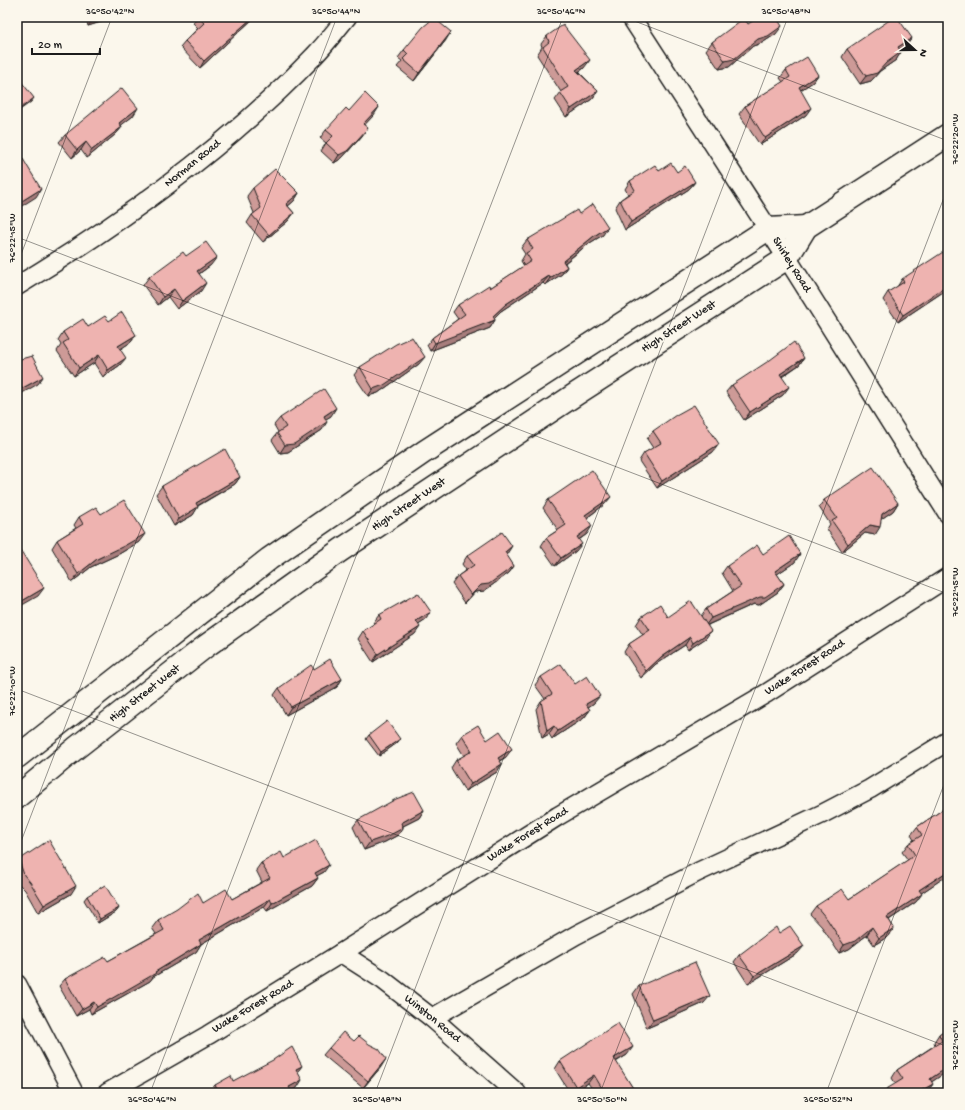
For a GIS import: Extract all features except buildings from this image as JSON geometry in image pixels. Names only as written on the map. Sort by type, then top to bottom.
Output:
[{"type":"main road","name":"High Street West","points":[[17,797],[76,748],[206,646],[341,550],[576,394],[787,258],[806,227],[948,135]]},
{"type":"main road","name":"High Street West","points":[[17,757],[276,554],[424,452],[768,229],[806,227]]},
{"type":"street","name":"Norman Road","points":[[17,286],[89,241],[144,202],[231,134],[270,100],[315,55],[347,17]]},
{"type":"street","name":"Shirley Road","points":[[632,17],[787,258],[948,514]]},
{"type":"street","name":"Wake Forest Road","points":[[107,1093],[208,1035],[558,816],[767,693],[948,577]]},
{"type":"street","points":[[432,1018],[576,935],[698,872],[836,807],[870,789],[948,741]]},
{"type":"street","name":"Winston Road","points":[[341,953],[383,980],[432,1018],[517,1093]]},
{"type":"street","points":[[17,984],[74,1093]]}]
